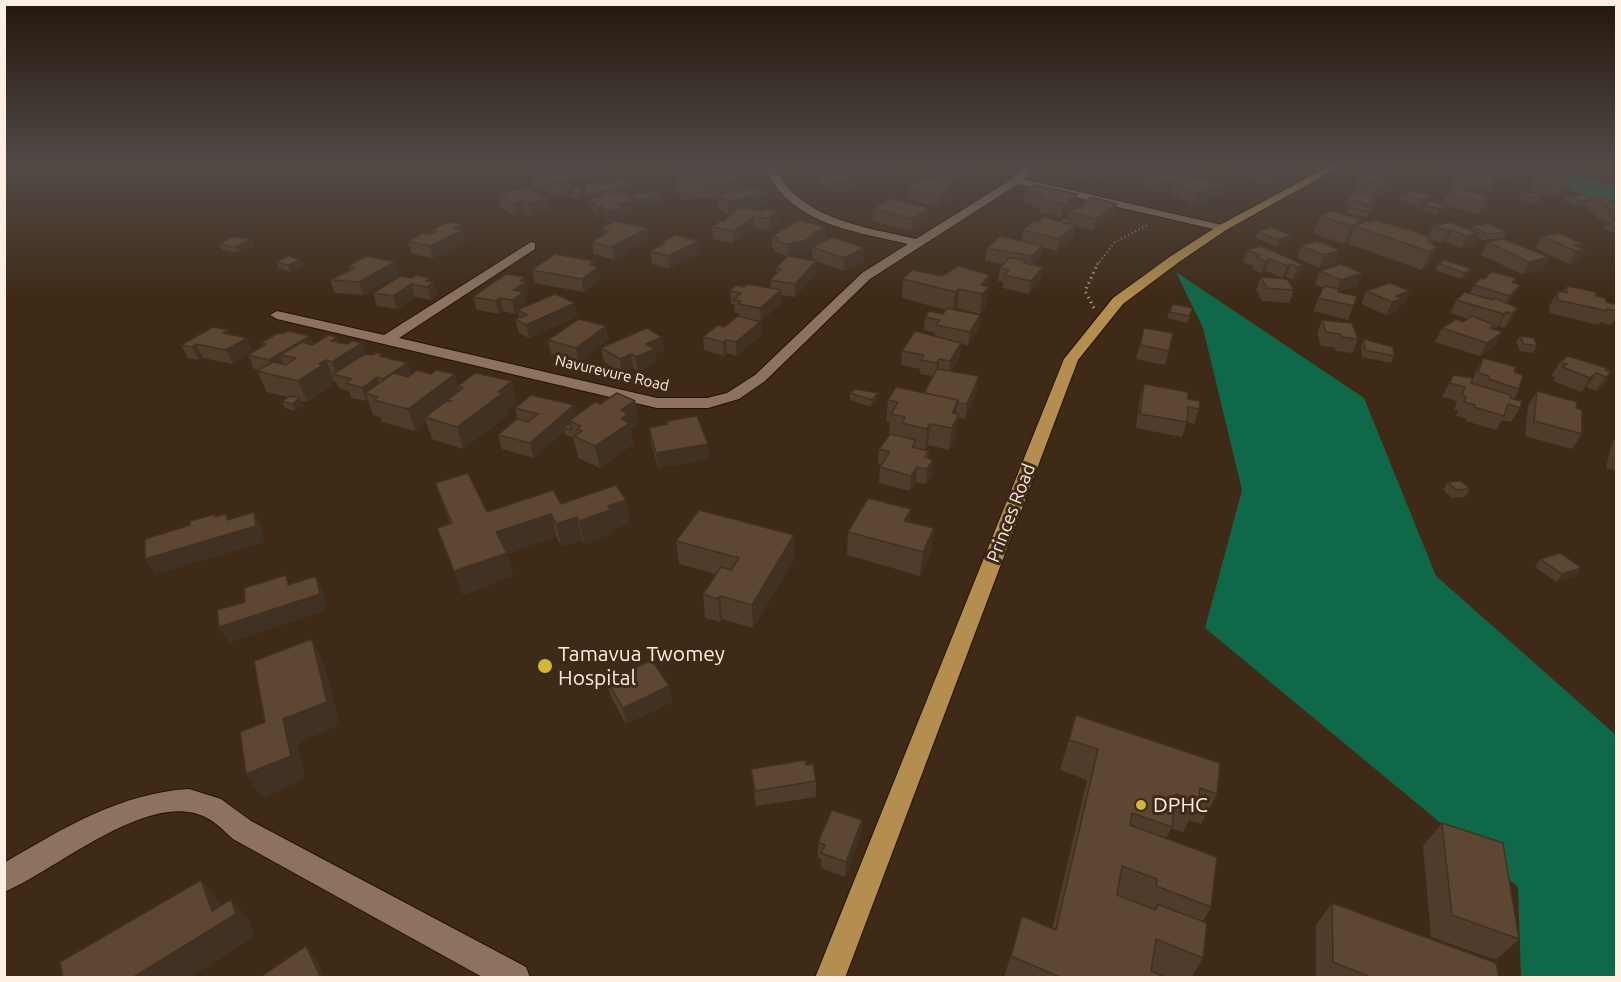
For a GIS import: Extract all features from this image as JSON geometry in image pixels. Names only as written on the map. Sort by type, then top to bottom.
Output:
[{"type":"main road","name":"Princes Road","points":[[830,978],[1071,359],[1118,301],[1174,259],[1254,211]]},
{"type":"street","points":[[811,211],[852,226],[916,243]]},
{"type":"street","name":"Navurevure Road","points":[[277,315],[657,403],[708,403],[733,396],[760,378],[866,276],[968,211]]},
{"type":"street","points":[[1146,211],[1222,228]]},
{"type":"street","points":[[388,339],[531,246]]},
{"type":"street","points":[[4,879],[83,831],[147,804],[177,800],[188,802],[212,807],[242,830],[515,978]]},
{"type":"path","points":[[1102,322],[1085,291],[1096,264],[1109,245],[1128,232],[1173,217]]},
{"type":"green space","points":[[1176,272],[1364,398],[1436,576],[1616,735],[1616,977],[1521,977],[1518,887],[1205,628],[1242,490],[1203,328]]},
{"type":"building","points":[[736,211],[778,211],[769,218],[754,217],[733,231],[712,227]]},
{"type":"building","points":[[880,211],[925,211],[912,219]]},
{"type":"building","points":[[1072,211],[1107,211],[1096,219],[1070,212]]},
{"type":"building","points":[[1331,211],[1362,220],[1351,226],[1320,216]]},
{"type":"building","points":[[1044,217],[1076,225],[1059,239],[1023,230],[1034,221],[1038,222]]},
{"type":"building","points":[[1063,218],[1073,221],[1070,224],[1060,221]]},
{"type":"building","points":[[800,220],[825,227],[804,241],[787,244],[774,240],[778,238],[772,236]]},
{"type":"building","points":[[1376,220],[1428,236],[1426,237],[1433,240],[1428,242],[1437,248],[1430,252],[1355,226]]},
{"type":"building","points":[[615,221],[647,228],[612,247],[592,242],[607,233],[603,232],[608,230],[602,228]]},
{"type":"building","points":[[1617,221],[1617,227],[1606,223]]},
{"type":"building","points":[[448,222],[462,224],[454,229],[463,230],[430,246],[408,241],[423,233],[431,234],[437,231],[432,230]]},
{"type":"building","points":[[1449,222],[1479,233],[1467,236],[1433,226]]},
{"type":"building","points":[[1490,224],[1507,232],[1486,234],[1472,226]]},
{"type":"building","points":[[1271,227],[1291,235],[1278,240],[1258,232]]},
{"type":"building","points":[[1559,233],[1582,244],[1573,245],[1585,250],[1576,251],[1542,236]]},
{"type":"building","points":[[675,235],[699,241],[668,256],[650,251],[665,243],[662,242]]},
{"type":"building","points":[[1000,236],[1042,246],[1032,256],[987,248]]},
{"type":"building","points":[[233,237],[252,239],[235,247],[219,244]]},
{"type":"building","points":[[833,237],[864,248],[844,258],[812,247]]},
{"type":"building","points":[[1503,239],[1549,257],[1529,262],[1488,242]]},
{"type":"building","points":[[1317,241],[1340,250],[1324,255],[1301,246]]},
{"type":"building","points":[[1261,246],[1304,265],[1287,266],[1270,259],[1265,261],[1256,257],[1260,255],[1247,250]]},
{"type":"building","points":[[555,254],[594,261],[589,265],[598,267],[582,279],[532,270]]},
{"type":"building","points":[[289,256],[300,260],[288,265],[276,262]]},
{"type":"building","points":[[367,256],[395,262],[359,282],[330,280],[354,268],[348,266]]},
{"type":"building","points":[[788,256],[816,261],[795,284],[770,280],[781,269],[776,268]]},
{"type":"building","points":[[1010,257],[1043,267],[1031,281],[1004,275],[1009,270],[1000,268]]},
{"type":"building","points":[[1444,260],[1472,269],[1464,273],[1438,263]]},
{"type":"building","points":[[1341,264],[1362,273],[1341,280],[1320,271]]},
{"type":"building","points":[[958,266],[990,275],[981,285],[989,287],[982,294],[959,289],[955,292],[903,279],[912,270],[942,276]]},
{"type":"building","points":[[1491,272],[1517,278],[1512,282],[1520,285],[1510,296],[1474,285]]},
{"type":"building","points":[[506,274],[525,277],[520,281],[525,282],[513,290],[524,292],[512,300],[500,298],[496,301],[473,297]]},
{"type":"building","points":[[416,275],[430,278],[426,281],[434,282],[427,287],[411,284],[393,296],[373,293],[400,276],[412,278]]},
{"type":"building","points":[[1261,277],[1287,279],[1294,290],[1267,288]]},
{"type":"building","points":[[1390,283],[1410,291],[1396,296],[1402,299],[1392,302],[1366,291]]},
{"type":"building","points":[[747,284],[781,290],[760,308],[738,304],[741,301],[734,300],[741,293],[730,291],[736,285],[743,287]]},
{"type":"building","points":[[1324,286],[1357,296],[1354,306],[1318,298]]},
{"type":"building","points":[[1567,286],[1596,292],[1596,296],[1606,298],[1606,302],[1617,305],[1617,311],[1607,309],[1607,311],[1557,300],[1558,291],[1567,293]]},
{"type":"building","points":[[1465,292],[1493,300],[1495,298],[1518,308],[1512,314],[1506,312],[1504,314],[1456,300]]},
{"type":"building","points":[[555,294],[575,303],[526,325],[515,319],[527,315],[517,310]]},
{"type":"building","points":[[1173,304],[1193,308],[1189,316],[1169,312]]},
{"type":"building","points":[[947,308],[980,315],[970,332],[936,325],[940,320],[925,317],[929,311],[943,314]]},
{"type":"building","points":[[738,316],[760,322],[736,342],[726,340],[723,342],[703,337],[718,325],[724,327]]},
{"type":"building","points":[[1472,316],[1495,325],[1490,328],[1503,332],[1487,343],[1442,328],[1456,319],[1463,322]]},
{"type":"building","points":[[579,319],[606,326],[576,348],[548,340]]},
{"type":"building","points":[[1322,320],[1352,323],[1358,339],[1326,332]]},
{"type":"building","points":[[213,327],[229,330],[223,333],[247,338],[226,350],[196,344],[192,347],[181,345]]},
{"type":"building","points":[[647,328],[662,337],[646,344],[655,349],[636,357],[631,354],[620,359],[601,348]]},
{"type":"building","points":[[1144,328],[1173,333],[1169,351],[1140,345]]},
{"type":"building","points":[[288,331],[310,336],[269,360],[248,355],[266,344],[261,343],[278,333]]},
{"type":"building","points":[[915,331],[961,343],[950,361],[939,359],[937,363],[921,360],[924,355],[902,351]]},
{"type":"building","points":[[328,335],[337,337],[331,341],[347,344],[353,341],[362,343],[332,362],[326,360],[319,364],[323,365],[298,381],[257,371],[273,362],[286,365],[296,358],[280,355],[302,342],[312,345]]},
{"type":"building","points":[[1520,336],[1534,338],[1537,346],[1524,344]]},
{"type":"building","points":[[1364,339],[1393,347],[1394,356],[1365,350]]},
{"type":"building","points":[[376,353],[408,363],[383,379],[377,377],[362,388],[346,383],[352,379],[333,374],[365,354]]},
{"type":"building","points":[[1568,356],[1607,368],[1605,370],[1611,372],[1606,377],[1596,373],[1590,378],[1562,367],[1567,364],[1560,362]]},
{"type":"building","points":[[1483,358],[1516,367],[1514,372],[1523,375],[1519,389],[1478,373]]},
{"type":"building","points":[[937,369],[979,376],[967,404],[924,393]]},
{"type":"building","points":[[417,370],[431,374],[436,370],[455,374],[408,409],[374,400],[378,397],[365,393],[394,373],[408,377]]},
{"type":"building","points":[[475,373],[512,381],[498,392],[503,393],[457,427],[425,417],[445,402],[452,401],[447,400],[463,388],[458,386]]},
{"type":"building","points":[[1453,375],[1473,378],[1471,383],[1511,395],[1510,398],[1522,401],[1520,408],[1508,404],[1504,416],[1474,407],[1475,405],[1464,402],[1466,397],[1462,395],[1465,387],[1450,383]]},
{"type":"building","points":[[1144,384],[1188,392],[1188,399],[1200,401],[1199,409],[1188,407],[1187,422],[1140,414]]},
{"type":"building","points":[[896,387],[958,400],[952,413],[959,414],[952,428],[930,424],[927,429],[902,423],[905,417],[891,414],[898,402],[888,400]]},
{"type":"building","points":[[855,389],[878,393],[872,400],[850,393]]},
{"type":"building","points":[[1537,391],[1577,402],[1576,408],[1582,410],[1582,434],[1534,421]]},
{"type":"building","points":[[617,393],[635,401],[621,410],[628,414],[621,419],[630,423],[595,446],[574,436],[582,431],[577,429],[581,426],[569,421],[595,402],[600,404]]},
{"type":"building","points":[[531,395],[574,405],[530,443],[498,435],[517,419],[528,422],[538,414],[515,408]]},
{"type":"building","points":[[290,396],[300,398],[292,404],[282,401]]},
{"type":"building","points":[[697,416],[708,444],[656,453],[649,428],[668,424],[667,421]]},
{"type":"building","points":[[570,423],[571,430],[564,428]]},
{"type":"building","points":[[890,434],[916,440],[912,447],[929,451],[925,457],[933,460],[927,469],[917,467],[911,476],[880,467],[890,452],[879,449]]},
{"type":"building","points":[[468,473],[487,512],[553,490],[561,504],[616,485],[626,500],[608,506],[610,510],[579,521],[577,517],[556,524],[551,514],[496,532],[507,553],[454,571],[437,528],[452,523],[435,483]]},
{"type":"building","points":[[1461,481],[1470,489],[1456,490],[1448,482]]},
{"type":"building","points":[[868,498],[911,509],[904,521],[934,528],[923,552],[848,532]]},
{"type":"building","points":[[699,510],[794,535],[752,605],[703,594],[721,567],[731,570],[739,558],[676,541]]},
{"type":"building","points":[[254,512],[256,526],[145,559],[145,539],[190,525],[190,521],[215,514],[215,517],[226,514],[227,520]]},
{"type":"building","points":[[1560,553],[1582,568],[1562,574],[1540,559]]},
{"type":"building","points":[[286,575],[288,585],[316,576],[320,594],[219,627],[217,610],[245,602],[244,588]]},
{"type":"building","points":[[312,639],[327,702],[283,719],[291,756],[246,774],[240,732],[265,722],[254,661]]},
{"type":"building","points":[[652,660],[669,686],[623,708],[607,681]]},
{"type":"building","points":[[1076,715],[1220,763],[1217,794],[1200,788],[1198,802],[1176,794],[1172,827],[1132,813],[1130,825],[1217,857],[1211,907],[1156,886],[1157,879],[1122,866],[1117,895],[1156,910],[1157,904],[1207,923],[1203,958],[1156,939],[1151,971],[1167,978],[1062,978],[1011,956],[1022,916],[1056,930],[1098,749],[1069,740]]},
{"type":"building","points":[[805,760],[806,765],[813,764],[816,781],[755,791],[751,769]]},
{"type":"building","points":[[832,810],[862,820],[846,862],[821,853],[825,845],[818,842]]},
{"type":"building","points":[[1442,823],[1503,843],[1519,939],[1452,915]]},
{"type":"building","points":[[201,880],[212,911],[231,899],[236,914],[132,978],[63,978],[60,962]]},
{"type":"building","points":[[1332,903],[1496,963],[1499,978],[1373,978],[1333,962]]},
{"type":"building","points":[[306,946],[321,978],[259,978]]},
{"type":"place","name":"Tamavua Twomey Hospital","points":[[545,666]]},
{"type":"place","name":"DPHC","points":[[1141,805]]}]
